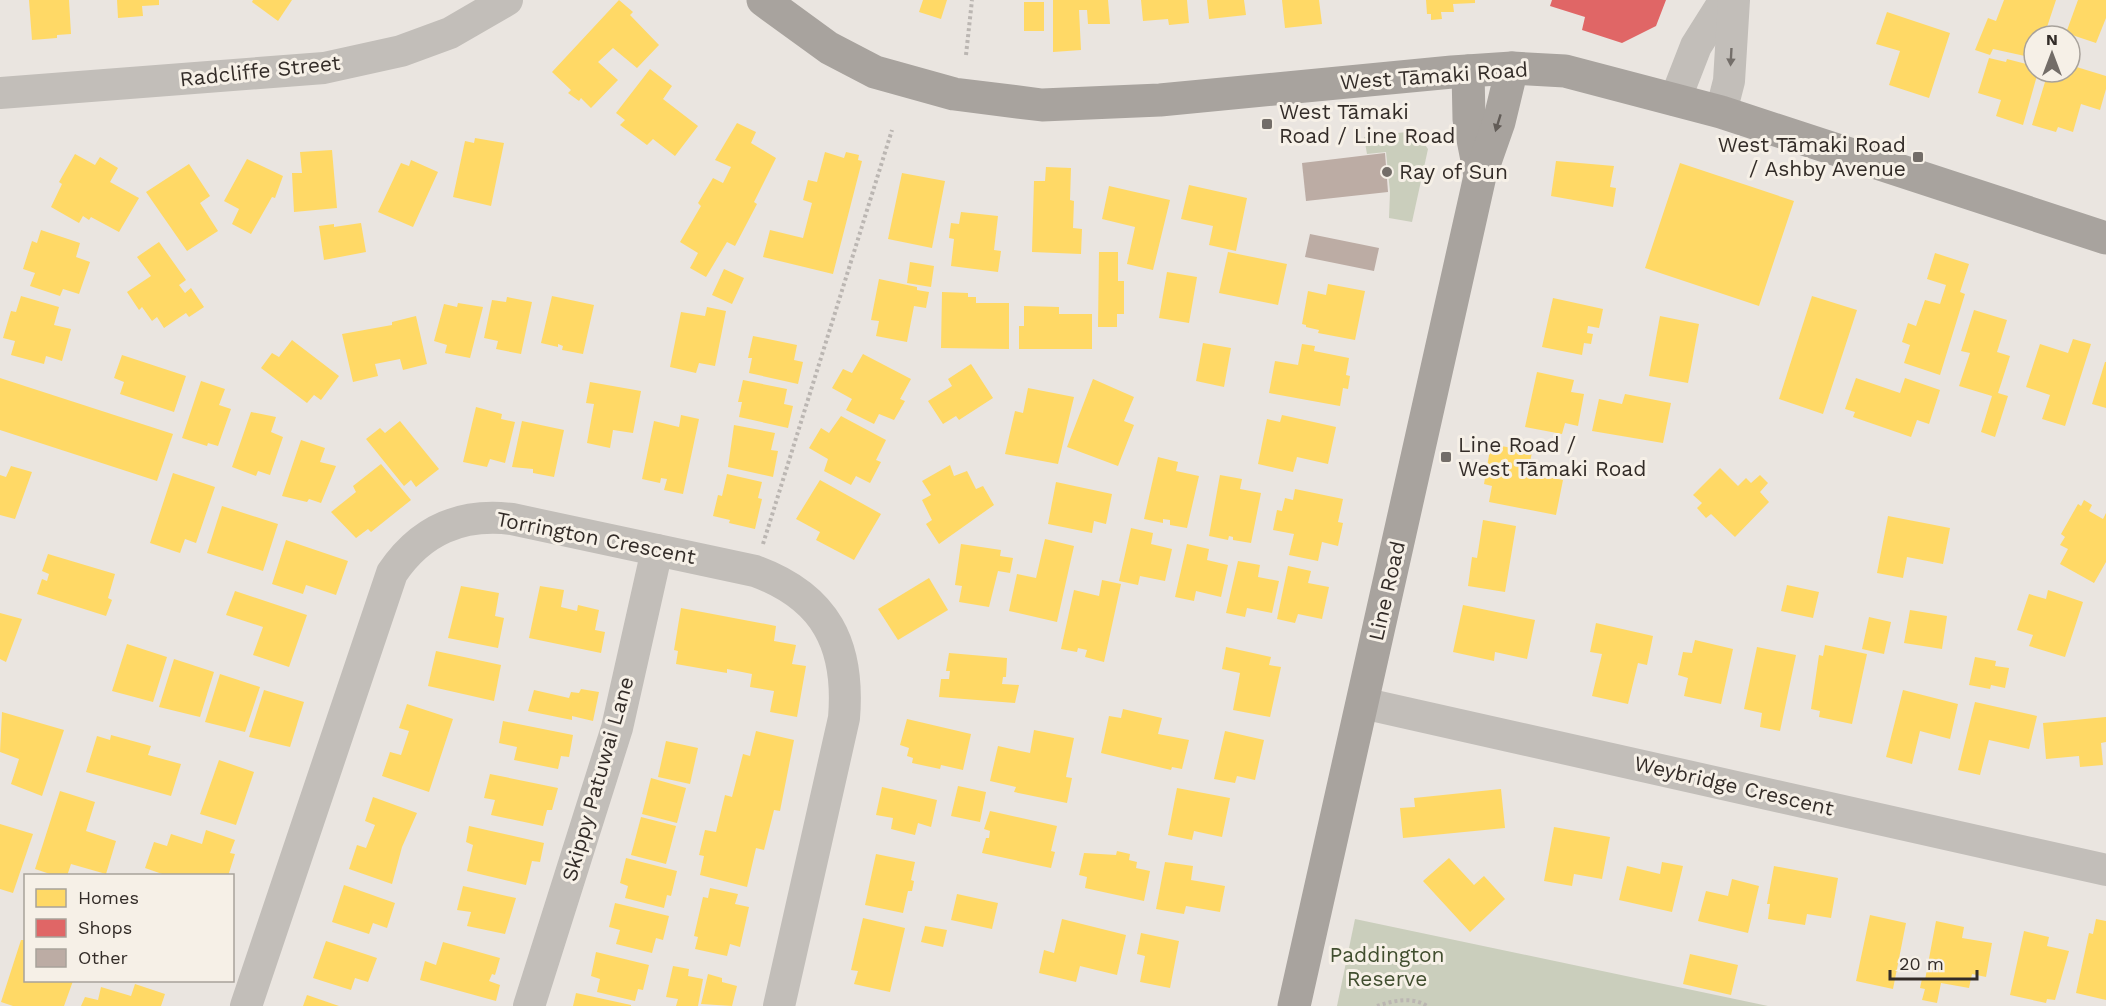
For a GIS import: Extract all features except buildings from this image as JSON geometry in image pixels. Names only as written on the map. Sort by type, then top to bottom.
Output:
[{"type":"main road","name":"West Tāmaki Road","points":[[763,0],[829,48],[874,72],[954,94],[995,101],[1042,105],[1160,100],[1468,71],[1512,68],[1565,71],[1721,112],[2106,238]]},
{"type":"main road","name":"Line Road","points":[[1294,1006],[1480,176],[1499,122],[1512,68]]},
{"type":"main road","name":"Line Road","points":[[1468,71],[1469,119],[1480,176]]},
{"type":"street","name":"Radcliffe Street","points":[[0,93],[324,68],[401,51],[450,33],[507,0]]},
{"type":"street","points":[[1675,100],[1696,46],[1725,0]]},
{"type":"street","points":[[1721,112],[1731,67],[1734,0]]},
{"type":"street","name":"Torrington Crescent","points":[[246,1006],[385,590],[404,556],[431,533],[448,524],[489,516],[755,571],[774,578],[796,591],[830,625],[841,654],[846,688],[844,718],[779,1006]]},
{"type":"street","name":"Skippy Patuwai Lane","points":[[529,1006],[617,728],[657,550]]},
{"type":"street","name":"Weybridge Crescent","points":[[1362,703],[2106,870]]},
{"type":"path","points":[[966,55],[972,0]]},
{"type":"path","points":[[763,544],[892,130]]},
{"type":"path","points":[[1377,1006],[1394,1001],[1418,1001],[1427,1006]]},
{"type":"green space","points":[[1415,131],[1428,149],[1412,222],[1389,218],[1390,192],[1386,152],[1367,154],[1364,137]]},
{"type":"green space","name":"Paddington Reserve","points":[[1355,919],[1768,1006],[1337,1006]]},
{"type":"place","name":"West Tāmaki Road / Line Road","points":[[1267,124]]},
{"type":"place","name":"West Tāmaki Road / Ashby Avenue","points":[[1918,157]]},
{"type":"place","name":"Ray of Sun","points":[[1387,172]]},
{"type":"place","name":"Line Road / West Tāmaki Road","points":[[1446,457]]}]
